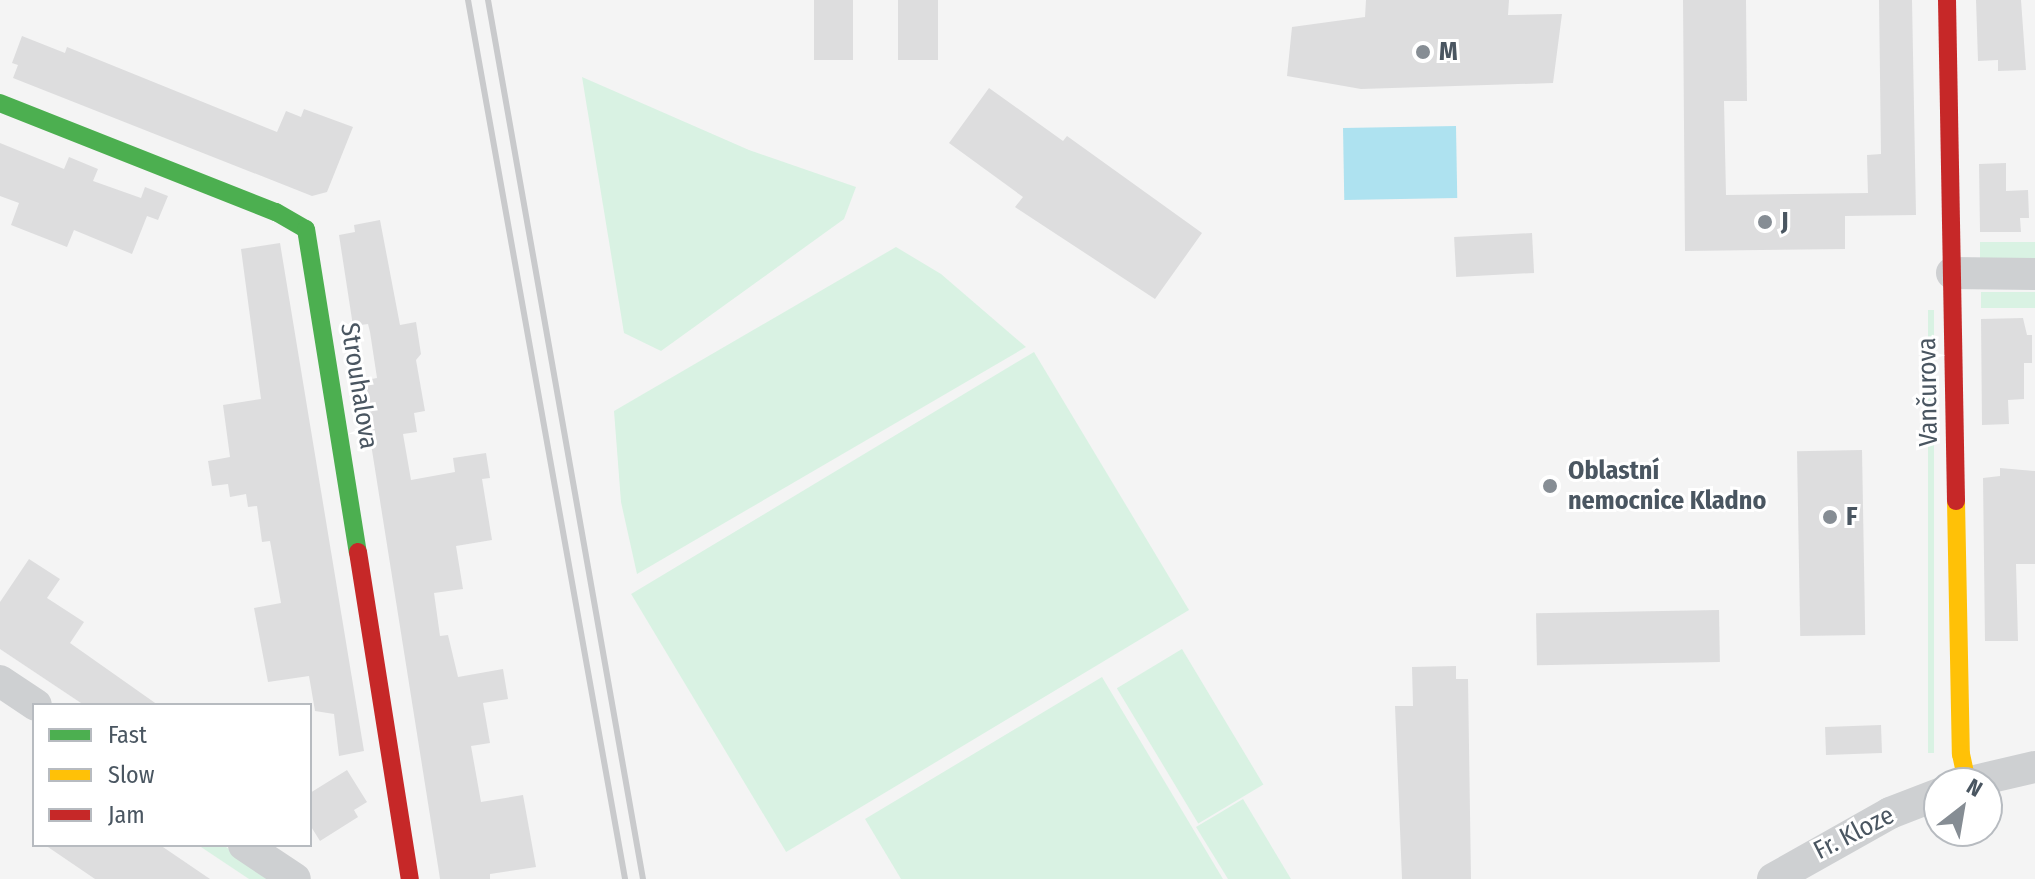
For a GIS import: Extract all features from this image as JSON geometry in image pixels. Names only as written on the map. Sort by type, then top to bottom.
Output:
[{"type":"street","name":"Vančurova","points":[[1947,0],[1961,754],[1964,767]]},
{"type":"street","name":"Strouhalova","points":[[0,103],[276,212],[306,229],[410,879]]},
{"type":"street","points":[[1952,273],[2035,274]]},
{"type":"street","points":[[0,681],[33,703]]},
{"type":"street","points":[[2003,775],[2035,767]]},
{"type":"street","name":"Fr. Kloze","points":[[1773,879],[1890,813],[1923,800]]},
{"type":"street","points":[[247,847],[295,879]]},
{"type":"green space","points":[[582,77],[749,150],[856,187],[844,219],[661,351],[624,333]]},
{"type":"green space","points":[[1980,242],[2035,242],[2035,258],[1980,258]]},
{"type":"green space","points":[[896,247],[941,274],[1026,347],[637,574],[621,502],[614,411]]},
{"type":"green space","points":[[1981,292],[2035,292],[2035,308],[1981,308]]},
{"type":"green space","points":[[1928,310],[1934,310],[1934,753],[1928,753]]},
{"type":"green space","points":[[1034,352],[1189,610],[786,852],[631,594]]},
{"type":"green space","points":[[1182,649],[1263,784],[1198,824],[1117,688]]},
{"type":"green space","points":[[1102,677],[1223,879],[901,879],[865,819]]},
{"type":"green space","points":[[1243,799],[1291,879],[1228,879],[1196,827]]},
{"type":"green space","points":[[201,847],[226,847],[273,879],[249,879]]},
{"type":"water","points":[[1456,126],[1457,198],[1344,200],[1343,128]]},
{"type":"building","points":[[814,0],[853,0],[853,60],[814,60]]},
{"type":"building","points":[[898,0],[938,0],[938,60],[898,60]]},
{"type":"building","name":"M","points":[[1366,0],[1509,0],[1508,15],[1562,14],[1553,83],[1361,89],[1287,76],[1292,27],[1365,17]]},
{"type":"building","points":[[1683,0],[1746,0],[1747,101],[1724,101],[1726,195],[1868,193],[1867,155],[1881,154],[1879,0],[1912,0],[1916,215],[1845,216],[1845,249],[1685,251]]},
{"type":"building","points":[[1976,0],[2021,0],[2026,70],[1998,71],[1998,60],[1978,61]]},
{"type":"building","points":[[22,36],[65,53],[67,47],[277,132],[286,111],[301,117],[304,109],[353,127],[327,192],[312,196],[13,78],[18,65],[12,63]]},
{"type":"building","points":[[989,88],[1063,141],[1067,136],[1202,233],[1155,299],[1015,207],[1023,197],[949,143]]},
{"type":"building","points":[[0,143],[64,169],[69,157],[98,169],[93,181],[141,198],[145,187],[168,196],[158,220],[147,216],[132,254],[74,230],[67,247],[11,225],[19,203],[0,196]]},
{"type":"building","points":[[2006,163],[2006,191],[2028,190],[2029,218],[2020,218],[2021,232],[1980,232],[1979,164]]},
{"type":"building","points":[[380,220],[400,325],[416,322],[421,354],[416,360],[425,411],[414,413],[417,432],[403,434],[411,480],[455,472],[453,458],[486,453],[490,478],[482,479],[492,540],[456,546],[463,589],[434,593],[440,636],[448,635],[458,677],[503,669],[508,699],[483,703],[490,743],[471,746],[481,802],[523,795],[536,867],[490,874],[490,879],[440,879],[361,381],[377,378],[370,332],[368,324],[353,326],[339,235],[355,232],[354,225]]},
{"type":"building","points":[[1532,233],[1534,273],[1456,277],[1454,237]]},
{"type":"building","points":[[280,243],[364,751],[339,756],[334,714],[315,711],[309,676],[268,682],[254,608],[281,603],[270,541],[262,542],[257,506],[248,507],[246,494],[230,497],[228,484],[212,486],[208,461],[230,457],[223,405],[261,399],[241,249]]},
{"type":"building","points":[[2023,318],[2027,335],[2032,335],[2032,363],[2024,363],[2024,399],[2008,400],[2009,424],[1982,425],[1981,319]]},
{"type":"building","name":"F","points":[[1862,450],[1865,635],[1800,636],[1797,451]]},
{"type":"building","points":[[2000,468],[2035,471],[2035,564],[2016,564],[2018,641],[1985,641],[1983,478],[2000,476]]},
{"type":"building","points":[[29,559],[60,579],[47,598],[84,622],[70,643],[155,703],[81,703],[0,649],[0,602]]},
{"type":"building","points":[[1719,610],[1720,662],[1537,665],[1536,613]]},
{"type":"building","points":[[1456,666],[1456,679],[1468,679],[1471,879],[1402,879],[1395,706],[1413,706],[1412,667]]},
{"type":"building","points":[[1881,725],[1882,753],[1826,755],[1825,727]]},
{"type":"building","points":[[347,770],[367,802],[354,810],[358,817],[320,841],[312,828],[312,792]]},
{"type":"building","points":[[48,847],[163,847],[210,879],[95,879]]},
{"type":"railway","points":[[468,0],[625,879]]},
{"type":"railway","points":[[488,0],[643,879]]},
{"type":"traffic: fast","points":[[0,103],[276,212],[306,229],[358,552]]},
{"type":"traffic: slow","points":[[1956,501],[1964,767]]},
{"type":"traffic: jam","points":[[1947,0],[1956,501]]},
{"type":"traffic: jam","points":[[358,552],[410,879]]},
{"type":"place","name":"M","points":[[1423,52]]},
{"type":"place","name":"J","points":[[1765,222]]},
{"type":"place","name":"Oblastní nemocnice Kladno","points":[[1550,486]]},
{"type":"place","name":"F","points":[[1830,517]]}]
